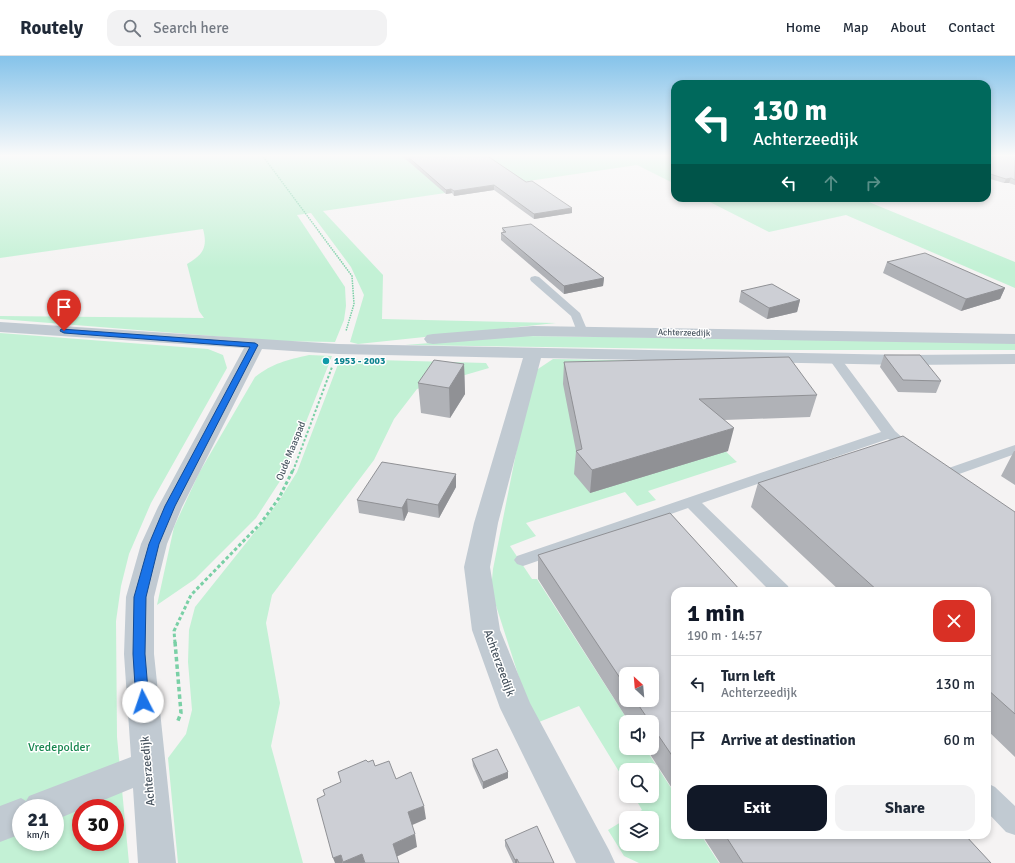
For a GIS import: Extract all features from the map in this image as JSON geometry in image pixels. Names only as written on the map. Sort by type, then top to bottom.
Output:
[{"type":"street","name":"Achterzeedijk","points":[[0,327],[346,350],[835,359],[1015,359]]},
{"type":"street","name":"Achterzeedijk","points":[[346,350],[405,341],[533,332],[1015,339]]},
{"type":"street","name":"Achterzeedijk","points":[[157,863],[139,654],[140,597],[154,544],[170,506],[255,345]]},
{"type":"street","name":"Achterzeedijk","points":[[533,354],[486,523],[478,567],[486,630],[516,708],[596,863]]},
{"type":"street","points":[[63,799],[148,766]]},
{"type":"street","points":[[0,824],[12,819]]},
{"type":"lane","points":[[535,279],[576,315],[582,332]]},
{"type":"lane","points":[[835,359],[890,434],[910,447]]},
{"type":"lane","points":[[522,560],[890,434]]},
{"type":"lane","points":[[935,464],[954,477],[1015,449]]},
{"type":"lane","points":[[691,501],[777,587]]},
{"type":"lane","points":[[991,799],[1015,823]]},
{"type":"path","name":"Oude Maaspad","points":[[175,730],[181,712],[174,631],[192,595],[261,523],[279,498],[292,474],[346,350],[355,300],[352,276],[290,193]]},
{"type":"green space","points":[[0,193],[448,193],[323,211],[383,275],[382,319],[556,323],[358,344],[350,342],[364,295],[351,267],[311,213],[297,215],[345,287],[346,306],[344,320],[335,342],[275,341],[0,319],[0,316],[204,318],[199,311],[187,264],[197,257],[203,250],[205,241],[203,229],[0,258]]},
{"type":"green space","points":[[710,202],[869,202],[1015,262],[1015,288],[846,215],[769,232]]},
{"type":"green space","name":"Vredepolder","points":[[0,333],[208,349],[223,355],[227,368],[151,503],[129,554],[121,586],[116,621],[117,737],[123,799],[72,799],[72,851],[124,851],[124,810],[129,863],[0,863]]},
{"type":"green space","points":[[519,336],[1015,341],[1015,350],[757,350],[405,345]]},
{"type":"green space","points":[[309,355],[332,356],[282,478],[256,518],[195,579],[157,605],[174,527],[199,473],[255,377],[268,368],[280,363]]},
{"type":"green space","points":[[340,359],[486,363],[489,368],[417,389],[394,419],[374,460],[272,595],[266,623],[280,703],[271,746],[303,863],[178,863],[168,758],[186,734],[192,710],[188,662],[189,630],[195,607],[277,504],[297,472]]},
{"type":"green space","points":[[553,359],[674,361],[722,448],[737,462],[648,491],[656,500],[637,506],[625,492],[526,523],[536,536],[510,546],[532,579],[537,579],[624,715],[619,715],[619,755],[650,755],[655,763],[619,763],[619,772],[579,706],[539,722],[532,718],[491,590],[493,569],[532,373]]},
{"type":"green space","points":[[659,769],[671,788],[671,839],[704,839],[719,863],[639,863],[624,856],[621,851],[659,851],[659,811],[640,811],[642,810],[638,803],[659,803]]},
{"type":"green space","points":[[619,823],[619,848],[608,830]]},
{"type":"building","points":[[505,193],[549,193],[572,208],[534,214]]},
{"type":"building","points":[[531,224],[604,278],[564,286],[501,233],[506,232],[502,228]]},
{"type":"building","points":[[925,253],[1005,288],[966,299],[887,262]]},
{"type":"building","points":[[772,284],[800,300],[769,308],[741,291]]},
{"type":"building","points":[[884,355],[920,355],[941,381],[903,380]]},
{"type":"building","points":[[789,357],[817,395],[699,399],[734,428],[592,470],[576,451],[582,449],[564,362]]},
{"type":"building","points":[[434,360],[464,364],[449,388],[418,383]]},
{"type":"building","points":[[903,436],[1015,512],[1015,714],[991,693],[991,587],[874,587],[758,483]]},
{"type":"building","points":[[382,462],[456,474],[438,505],[407,499],[402,508],[357,500]]},
{"type":"building","points":[[670,513],[737,587],[671,587],[671,754],[659,736],[659,715],[645,715],[640,707],[659,707],[659,667],[619,667],[619,676],[538,555]]},
{"type":"building","points":[[497,749],[508,772],[483,782],[472,759]]},
{"type":"building","points":[[366,760],[368,762],[373,760],[375,766],[389,761],[396,779],[411,772],[424,806],[408,812],[415,834],[393,844],[399,863],[365,863],[362,854],[343,862],[341,855],[333,858],[317,799],[325,795],[323,790],[341,782],[338,772]]},
{"type":"building","points":[[537,826],[554,863],[519,863],[517,859],[515,860],[505,840]]},
{"type":"building","points":[[728,839],[969,839],[991,863],[743,863]]},
{"type":"place","name":"1953 - 2003","points":[[326,361]]},
{"type":"route","points":[[64,331],[255,345],[170,506],[154,544],[140,597],[139,654],[143,702]]}]
